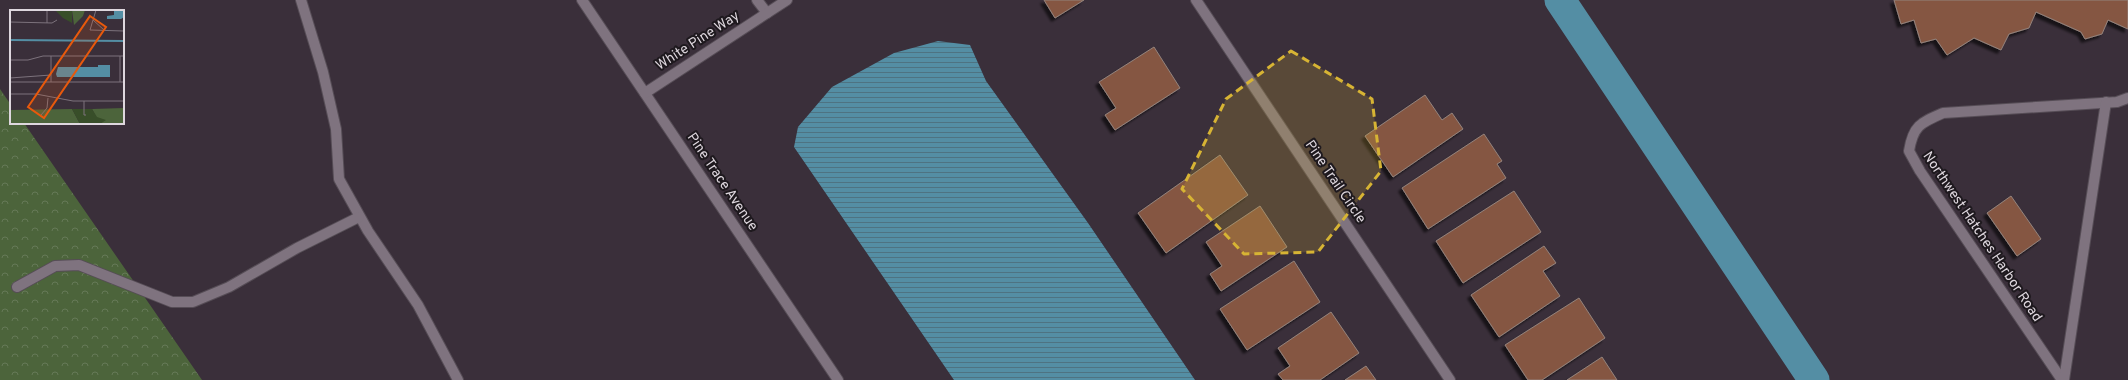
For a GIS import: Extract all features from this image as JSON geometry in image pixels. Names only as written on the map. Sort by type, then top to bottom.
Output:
[{"type":"street","points":[[301,0],[323,72],[336,129],[340,179],[359,216],[418,305],[458,380]]},
{"type":"street","name":"Pine Trace Avenue","points":[[582,0],[838,380]]},
{"type":"street","points":[[757,0],[766,13]]},
{"type":"street","name":"White Pine Way","points":[[645,92],[787,0]]},
{"type":"street","name":"Pine Trail Circle","points":[[1196,0],[1450,380]]},
{"type":"street","name":"Northwest Hatches Harbor Road","points":[[2063,380],[1909,151],[1912,133],[1925,121],[1943,113],[2106,102],[2128,98]]},
{"type":"street","points":[[2063,380],[2106,102]]},
{"type":"street","points":[[16,287],[55,266],[79,265],[172,302],[193,302],[229,287],[297,248],[359,216]]},
{"type":"highlighted area","points":[[1291,51],[1372,99],[1381,171],[1318,252],[1244,254],[1182,189],[1226,99]]},
{"type":"green space","points":[[0,89],[10,104],[10,124],[25,124],[202,380],[0,380]]},
{"type":"water","points":[[938,41],[970,45],[986,81],[1088,223],[1195,380],[954,380],[794,147],[798,127],[832,87],[894,53]]},
{"type":"building","points":[[1044,0],[1084,0],[1055,18]]},
{"type":"building","points":[[1894,0],[2128,0],[2128,29],[2108,20],[2102,34],[2085,39],[2081,32],[2036,12],[2029,28],[2009,34],[2001,50],[1974,38],[1947,55],[1936,39],[1921,43],[1914,20],[1901,24]]},
{"type":"building","points":[[1154,47],[1180,88],[1115,130],[1105,115],[1116,108],[1099,82]]},
{"type":"building","points":[[1425,95],[1442,120],[1452,113],[1463,129],[1393,177],[1365,136]]},
{"type":"building","points":[[1484,134],[1502,161],[1497,164],[1506,178],[1428,229],[1402,188]]},
{"type":"building","points":[[1220,155],[1248,195],[1166,253],[1138,213]]},
{"type":"building","points":[[1514,191],[1541,232],[1463,283],[1436,241]]},
{"type":"building","points":[[2011,196],[2041,239],[2017,256],[1987,213]]},
{"type":"building","points":[[1260,206],[1287,247],[1221,291],[1210,274],[1222,266],[1206,242]]},
{"type":"building","points":[[1544,246],[1556,263],[1543,271],[1560,296],[1499,337],[1471,295]]},
{"type":"building","points":[[1294,261],[1320,302],[1247,350],[1220,309]]},
{"type":"building","points":[[1579,298],[1605,338],[1542,380],[1528,380],[1505,345]]},
{"type":"building","points":[[1331,312],[1359,353],[1320,380],[1283,380],[1278,374],[1290,366],[1278,348]]},
{"type":"building","points":[[1602,357],[1617,380],[1567,380]]},
{"type":"building","points":[[1366,366],[1376,380],[1345,380]]},
{"type":"waterway","points":[[1560,0],[1814,380]]}]
